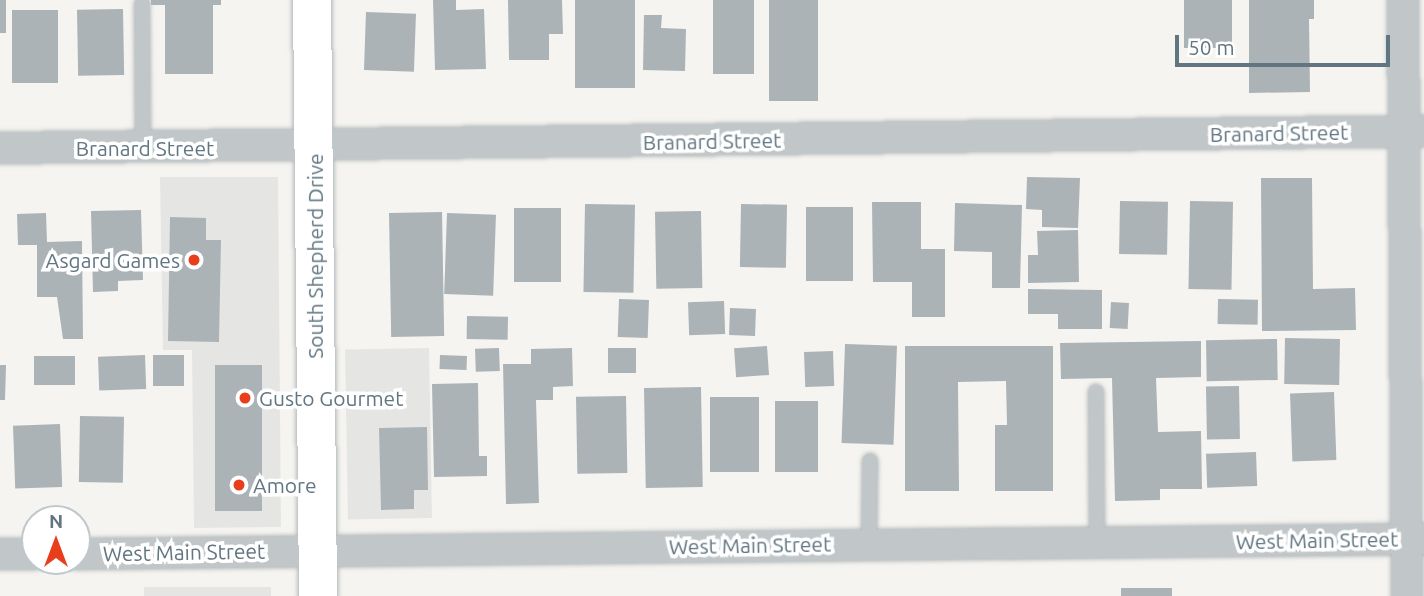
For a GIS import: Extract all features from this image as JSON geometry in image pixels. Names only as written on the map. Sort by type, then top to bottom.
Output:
[{"type":"main road","name":"South Shepherd Drive","points":[[312,0],[317,596]]},
{"type":"street","points":[[1403,0],[1415,132],[1415,539],[1407,596]]},
{"type":"street","name":"Branard Street","points":[[0,148],[1415,132]]},
{"type":"street","name":"West Main Street","points":[[91,554],[317,549],[1415,539]]},
{"type":"street","points":[[0,554],[21,554]]},
{"type":"lane","points":[[142,4],[143,148]]},
{"type":"lane","points":[[1096,392],[1097,542]]},
{"type":"lane","points":[[869,544],[870,461]]},
{"type":"shaded area","points":[[160,177],[278,177],[281,527],[194,528],[192,350],[163,350]]},
{"type":"shaded area","points":[[429,348],[432,518],[348,519],[345,349]]},
{"type":"shaded area","points":[[144,587],[271,587],[271,596],[144,596]]},
{"type":"building","points":[[0,0],[6,0],[6,33],[0,33]]},
{"type":"building","points":[[151,0],[221,0],[221,5],[213,5],[213,74],[165,74],[165,5],[151,5]]},
{"type":"building","points":[[433,0],[456,0],[456,10],[484,9],[486,69],[435,70]]},
{"type":"building","points":[[508,0],[562,0],[563,34],[549,34],[549,60],[509,60]]},
{"type":"building","points":[[575,0],[635,0],[635,88],[575,88]]},
{"type":"building","points":[[713,0],[754,0],[754,74],[713,74]]},
{"type":"building","points":[[769,0],[818,0],[818,101],[769,101]]},
{"type":"building","points":[[1184,0],[1232,0],[1232,48],[1184,48]]},
{"type":"building","points":[[1249,0],[1314,0],[1314,19],[1309,19],[1310,92],[1249,93]]},
{"type":"building","points":[[123,9],[124,75],[78,76],[77,10]]},
{"type":"building","points":[[12,10],[58,10],[58,83],[12,83]]},
{"type":"building","points":[[366,12],[416,14],[414,72],[364,70]]},
{"type":"building","points":[[644,15],[662,15],[661,28],[686,29],[685,71],[643,70]]},
{"type":"building","points":[[1027,177],[1080,178],[1078,228],[1042,227],[1042,210],[1026,209]]},
{"type":"building","points":[[1261,178],[1312,178],[1313,289],[1355,288],[1356,330],[1262,331]]},
{"type":"building","points":[[1120,201],[1168,202],[1167,255],[1119,254]]},
{"type":"building","points":[[1190,201],[1233,202],[1231,290],[1188,289]]},
{"type":"building","points":[[872,202],[921,202],[921,249],[945,249],[945,317],[912,317],[912,282],[873,282]]},
{"type":"building","points":[[955,203],[1022,205],[1020,288],[992,288],[992,252],[954,251]]},
{"type":"building","points":[[585,204],[635,205],[633,293],[583,292]]},
{"type":"building","points":[[741,204],[787,205],[786,268],[740,267]]},
{"type":"building","points":[[806,207],[853,207],[853,281],[806,281]]},
{"type":"building","points":[[514,208],[561,208],[561,282],[514,282]]},
{"type":"building","points":[[141,210],[143,280],[118,281],[118,291],[93,292],[91,211]]},
{"type":"building","points":[[701,211],[702,288],[656,289],[655,212]]},
{"type":"building","points":[[442,212],[444,336],[391,337],[389,213]]},
{"type":"building","points":[[46,213],[47,242],[82,241],[83,339],[63,339],[57,297],[37,297],[37,245],[18,245],[17,214]]},
{"type":"building","points":[[447,213],[496,215],[493,296],[444,294]]},
{"type":"building","points":[[170,217],[206,218],[206,240],[221,240],[219,342],[168,341]]},
{"type":"building","points":[[1078,230],[1079,282],[1028,283],[1028,255],[1038,255],[1037,231]]},
{"type":"building","points":[[1028,289],[1102,290],[1102,329],[1058,329],[1058,314],[1028,314]]},
{"type":"building","points":[[619,299],[649,300],[648,338],[618,337]]},
{"type":"building","points":[[1218,299],[1258,300],[1258,325],[1218,324]]},
{"type":"building","points":[[724,301],[725,334],[689,335],[688,302]]},
{"type":"building","points":[[1111,302],[1129,303],[1128,329],[1110,328]]},
{"type":"building","points":[[730,308],[756,309],[755,336],[729,335]]},
{"type":"building","points":[[467,316],[508,317],[508,340],[467,339]]},
{"type":"building","points":[[1285,338],[1340,339],[1339,385],[1284,384]]},
{"type":"building","points":[[1277,339],[1278,380],[1207,381],[1206,340]]},
{"type":"building","points":[[1201,341],[1201,377],[1156,378],[1158,432],[1201,431],[1202,489],[1160,489],[1160,500],[1115,501],[1112,378],[1061,379],[1060,343]]},
{"type":"building","points":[[845,344],[897,346],[894,445],[842,443]]},
{"type":"building","points":[[767,346],[769,375],[736,377],[734,348]]},
{"type":"building","points":[[905,346],[1053,346],[1053,491],[995,491],[995,425],[1007,425],[1006,381],[958,382],[959,491],[905,491]]},
{"type":"building","points":[[499,348],[500,371],[476,372],[475,349]]},
{"type":"building","points":[[572,348],[573,386],[553,387],[553,400],[536,400],[539,503],[506,504],[503,364],[531,364],[531,349]]},
{"type":"building","points":[[608,348],[636,348],[636,373],[608,373]]},
{"type":"building","points":[[833,351],[834,386],[805,387],[804,352]]},
{"type":"building","points":[[145,355],[146,389],[99,391],[98,357]]},
{"type":"building","points":[[153,355],[184,355],[184,386],[153,386]]},
{"type":"building","points":[[440,355],[467,356],[466,370],[440,369]]},
{"type":"building","points":[[34,356],[75,356],[75,385],[34,385]]},
{"type":"building","points":[[0,365],[6,365],[5,400],[0,400]]},
{"type":"building","points":[[215,365],[262,365],[262,511],[215,511]]},
{"type":"building","points":[[478,383],[479,456],[487,456],[487,476],[434,477],[432,384]]},
{"type":"building","points":[[1239,386],[1240,439],[1207,440],[1206,387]]},
{"type":"building","points":[[701,387],[703,487],[646,488],[644,388]]},
{"type":"building","points":[[1334,392],[1336,460],[1292,461],[1290,394]]},
{"type":"building","points":[[626,396],[627,473],[577,474],[576,397]]},
{"type":"building","points":[[710,397],[759,397],[759,472],[710,472]]},
{"type":"building","points":[[775,401],[818,401],[818,472],[775,472]]},
{"type":"building","points":[[80,416],[124,417],[123,483],[79,482]]},
{"type":"building","points":[[60,424],[62,487],[15,489],[13,426]]},
{"type":"building","points":[[427,427],[428,490],[414,490],[414,509],[381,510],[379,428]]},
{"type":"building","points":[[1256,452],[1257,486],[1207,488],[1206,454]]},
{"type":"building","points":[[1121,588],[1172,588],[1172,596],[1121,596]]},
{"type":"place","name":"Asgard Games","points":[[194,260]]},
{"type":"place","name":"Gusto Gourmet","points":[[245,398]]},
{"type":"place","name":"Amore","points":[[239,485]]}]
